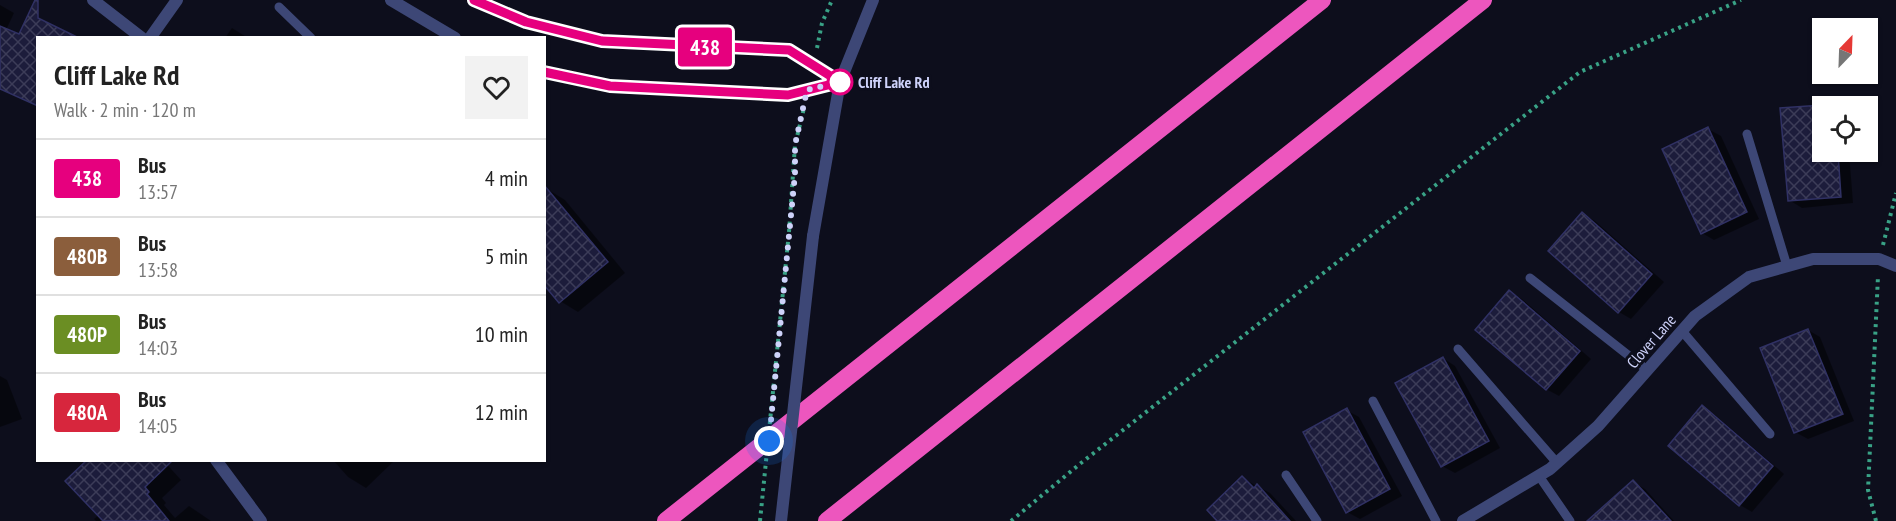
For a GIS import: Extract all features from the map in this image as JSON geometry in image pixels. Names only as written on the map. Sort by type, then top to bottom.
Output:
[{"type":"highway","points":[[666,521],[1322,0]]},
{"type":"highway","points":[[827,521],[1483,0]]},
{"type":"street","points":[[93,0],[139,36]]},
{"type":"street","points":[[151,36],[177,0]]},
{"type":"street","points":[[391,0],[452,36]]},
{"type":"street","points":[[474,0],[526,22],[602,41],[789,50],[840,82]]},
{"type":"street","points":[[781,521],[813,236],[840,82],[873,0]]},
{"type":"street","points":[[546,72],[610,86],[788,95],[840,82]]},
{"type":"street","name":"Clover Lane","points":[[1463,521],[1557,463],[1598,426],[1695,316],[1749,278],[1813,259],[1879,260],[1896,266]]},
{"type":"street","points":[[217,462],[261,521]]},
{"type":"lane","points":[[279,7],[309,36]]},
{"type":"lane","points":[[1747,134],[1787,266]]},
{"type":"lane","points":[[1530,278],[1647,370]]},
{"type":"lane","points":[[1682,331],[1770,434]]},
{"type":"lane","points":[[1458,349],[1557,463]]},
{"type":"lane","points":[[1373,400],[1436,521]]},
{"type":"lane","points":[[1287,475],[1317,521]]},
{"type":"lane","points":[[1539,476],[1570,521]]},
{"type":"path","points":[[814,66],[822,23],[832,0]]},
{"type":"path","points":[[1011,521],[1090,455],[1580,72],[1741,0]]},
{"type":"path","points":[[760,521],[789,232],[795,145],[807,90]]},
{"type":"path","points":[[1876,521],[1868,490],[1879,260],[1896,193]]},
{"type":"building","points":[[35,0],[38,0],[38,18],[75,36],[36,36],[36,105],[0,89],[0,26],[19,34]]},
{"type":"building","points":[[1812,106],[1812,162],[1839,162],[1841,197],[1788,201],[1780,108]]},
{"type":"building","points":[[1708,127],[1747,212],[1701,234],[1662,149]]},
{"type":"building","points":[[546,187],[608,262],[559,303],[546,287]]},
{"type":"building","points":[[1582,212],[1652,274],[1618,313],[1548,251]]},
{"type":"building","points":[[1509,290],[1580,351],[1546,390],[1475,330]]},
{"type":"building","points":[[1808,329],[1843,414],[1794,433],[1760,348]]},
{"type":"building","points":[[1443,357],[1489,441],[1441,467],[1395,383]]},
{"type":"building","points":[[1702,405],[1773,466],[1739,506],[1668,446]]},
{"type":"building","points":[[1347,408],[1390,489],[1346,513],[1303,432]]},
{"type":"building","points":[[85,462],[171,462],[145,487],[149,492],[147,494],[169,521],[103,521],[65,481]]},
{"type":"building","points":[[1242,476],[1254,488],[1257,484],[1290,521],[1217,521],[1207,510]]},
{"type":"building","points":[[1633,480],[1671,521],[1587,521]]},
{"type":"bus line","name":"438","points":[[474,0],[526,22],[602,41],[789,50],[840,82],[788,95],[610,86],[546,72]]},
{"type":"place","name":"Cliff Lake Rd","points":[[840,82]]},
{"type":"route","points":[[769,441],[795,174],[795,145],[807,90],[840,82]]}]
